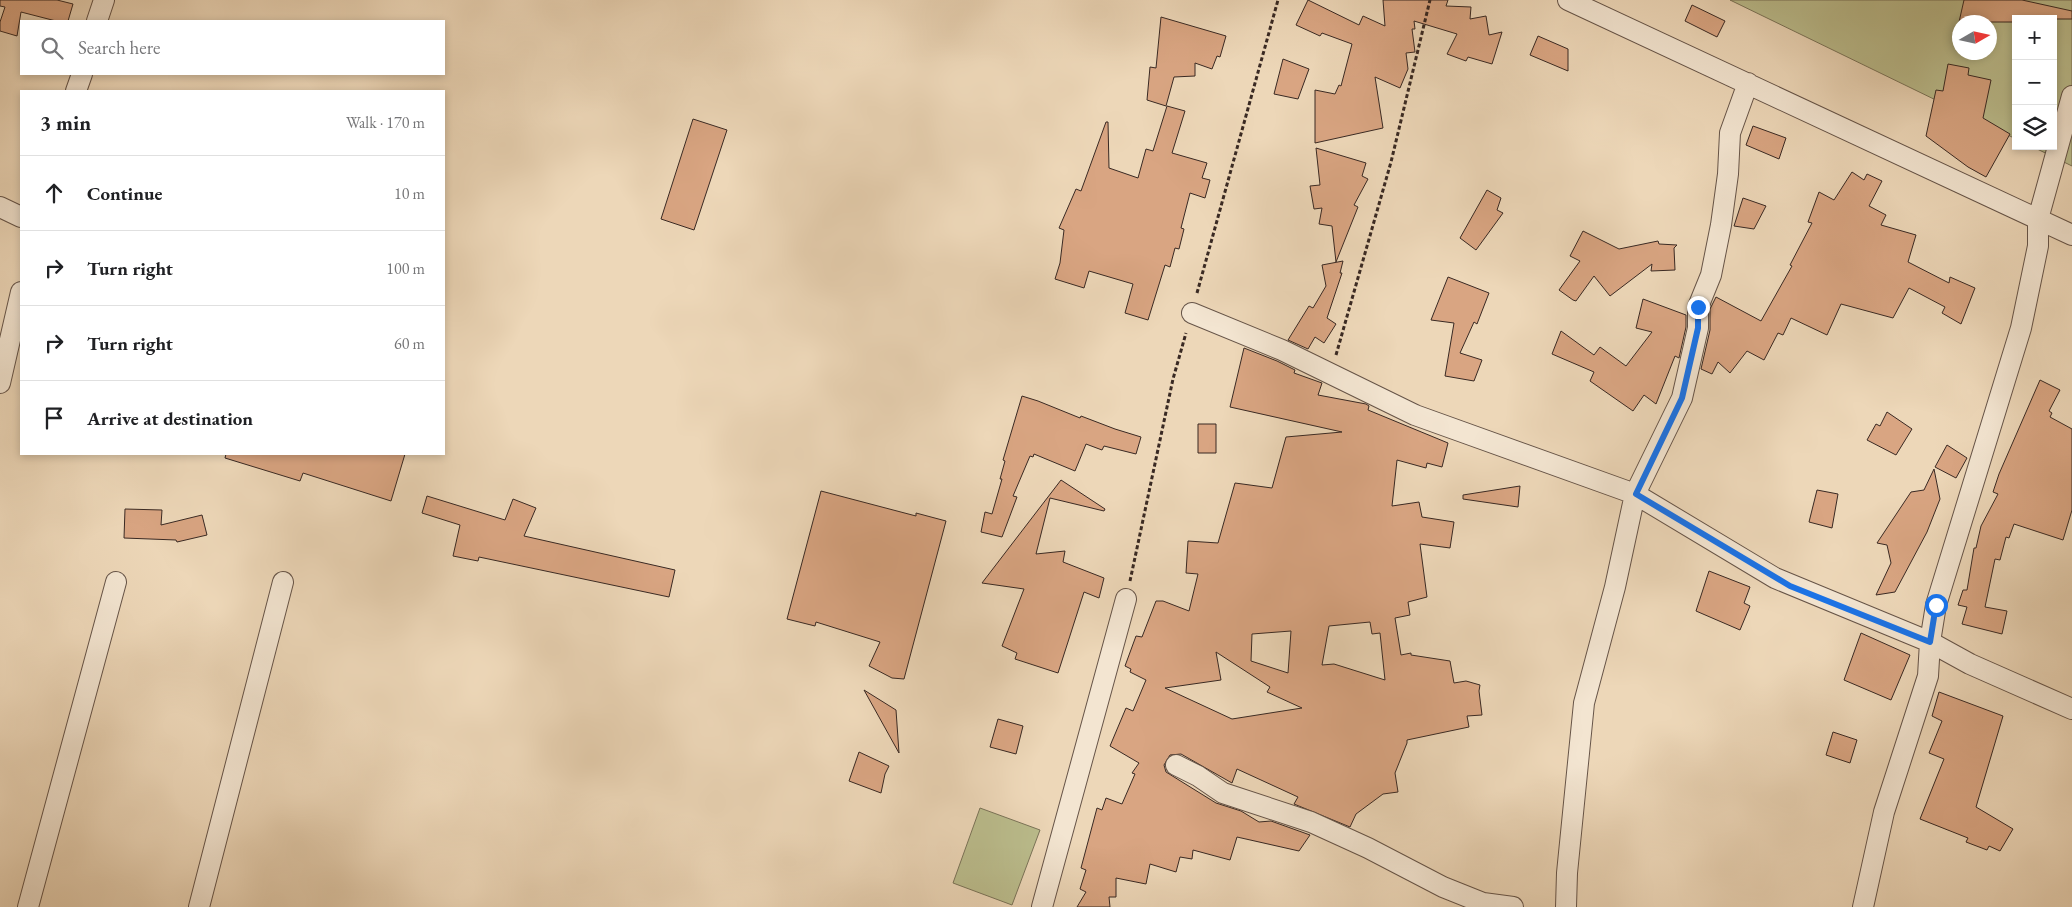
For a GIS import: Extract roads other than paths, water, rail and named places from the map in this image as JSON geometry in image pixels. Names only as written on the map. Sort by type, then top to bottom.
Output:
[{"type":"street","points":[[97,20],[104,0]]},
{"type":"street","points":[[1568,0],[2072,235]]},
{"type":"street","points":[[76,90],[82,75]]},
{"type":"street","points":[[1566,907],[1567,873],[1584,703],[1615,587],[1636,494],[1682,398],[1698,328],[1698,307],[1711,275],[1721,225],[1730,133],[1748,84]]},
{"type":"street","points":[[1863,907],[1884,812],[1928,676],[1930,642],[1936,605],[2021,328],[2038,246],[2038,219],[2072,96]]},
{"type":"street","points":[[0,207],[20,217]]},
{"type":"street","points":[[0,383],[20,296]]},
{"type":"street","points":[[1192,313],[1332,373],[1415,415],[1636,494],[1783,582],[1930,642],[1970,664],[2072,708]]},
{"type":"street","points":[[28,907],[116,582]]},
{"type":"street","points":[[199,907],[283,582]]},
{"type":"street","points":[[1042,907],[1126,600]]},
{"type":"street","points":[[1176,765],[1198,776],[1223,793],[1310,822],[1368,848],[1443,887],[1483,903],[1513,907]]}]
